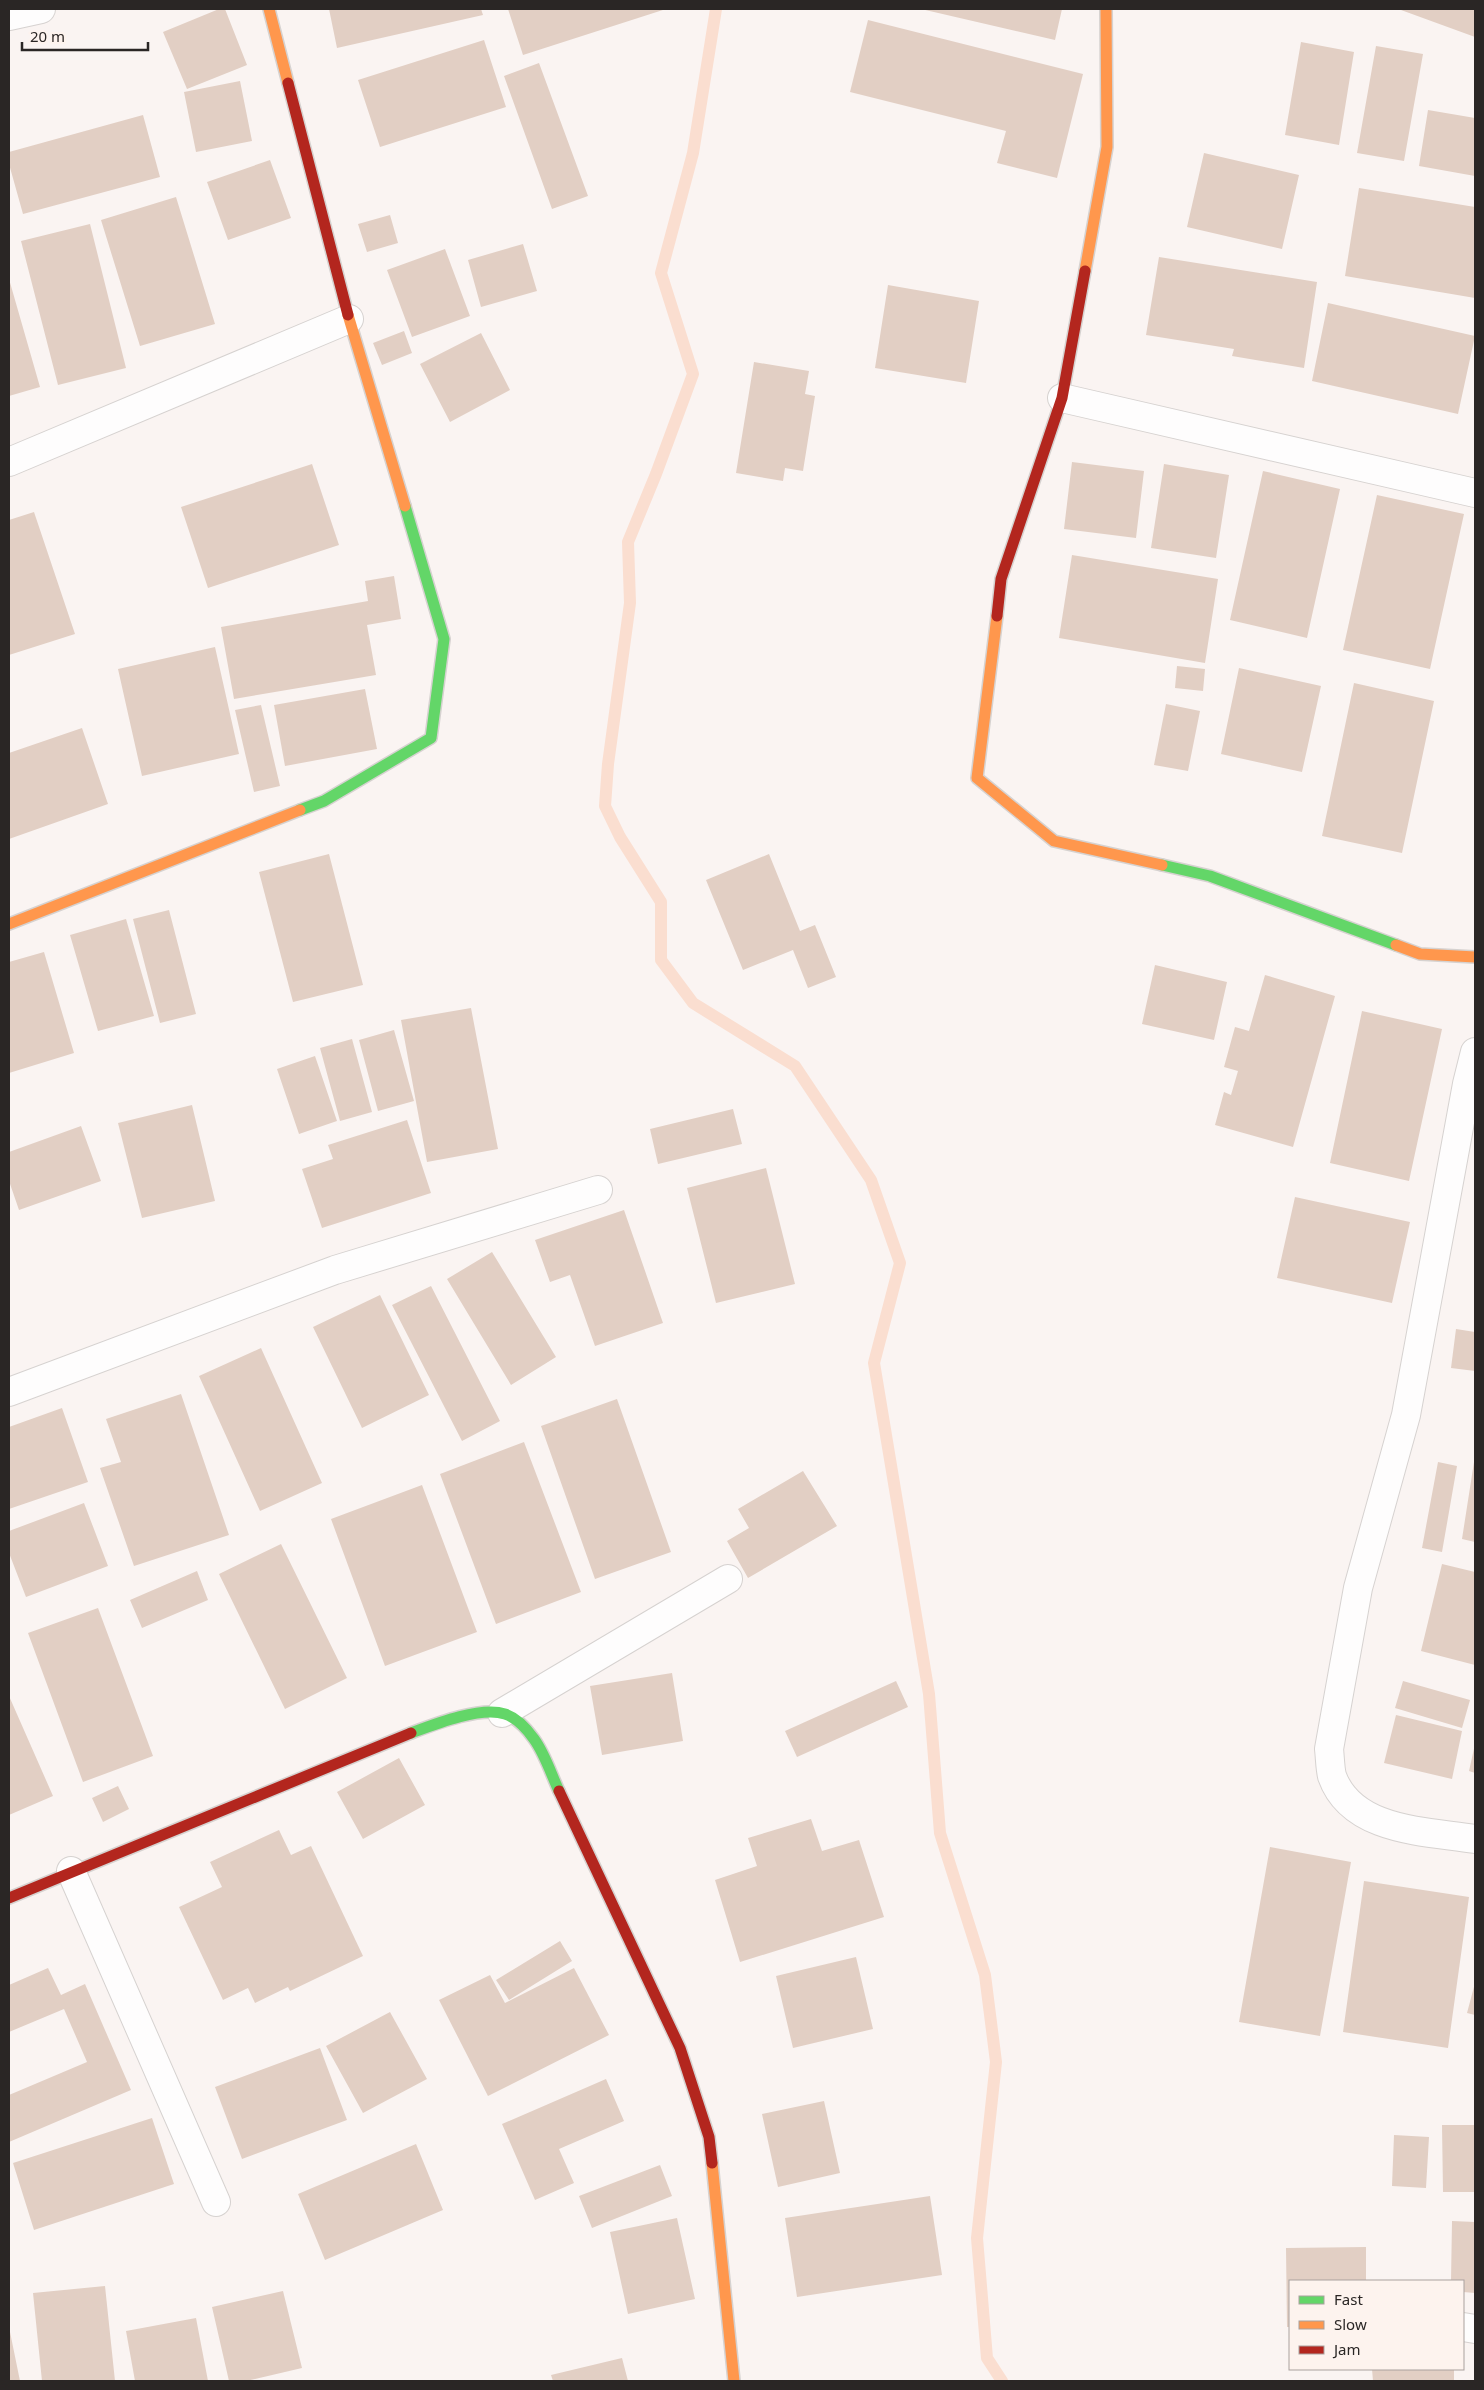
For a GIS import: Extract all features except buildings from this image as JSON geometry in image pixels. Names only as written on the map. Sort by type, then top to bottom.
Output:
[{"type":"street","points":[[9,16],[41,9]]},
{"type":"street","points":[[9,924],[324,801],[431,738],[444,639],[349,319],[269,9]]},
{"type":"street","points":[[1106,9],[1107,147],[1062,398],[1001,579],[977,778],[1054,841],[1210,876],[1420,954],[1475,957]]},
{"type":"street","points":[[9,462],[349,319]]},
{"type":"street","points":[[1062,398],[1475,494]]},
{"type":"street","points":[[1475,1052],[1467,1084],[1406,1415],[1358,1588],[1329,1749],[1332,1774],[1341,1795],[1368,1816],[1401,1828],[1475,1838]]},
{"type":"street","points":[[9,1392],[335,1270],[598,1190]]},
{"type":"street","points":[[9,1898],[413,1732],[472,1715],[502,1713],[728,1579]]},
{"type":"street","points":[[502,1713],[520,1722],[536,1740],[680,2048],[709,2137],[734,2381]]},
{"type":"street","points":[[71,1871],[216,2202]]},
{"type":"waterway","points":[[716,9],[693,153],[661,273],[693,374],[656,474],[628,542],[630,603],[608,764],[605,806],[620,837],[661,902],[661,960],[693,1003],[795,1066],[871,1180],[900,1263],[874,1363],[929,1694],[940,1833],[985,1975],[996,2062],[977,2238],[987,2358],[1002,2381]]},
{"type":"traffic: fast","points":[[300,810],[324,801],[431,738],[444,639],[405,506]]},
{"type":"traffic: fast","points":[[1162,865],[1210,876],[1396,945]]},
{"type":"traffic: fast","points":[[411,1733],[471,1714],[484,1712],[505,1714],[521,1724],[534,1739],[545,1758],[559,1791]]},
{"type":"traffic: slow","points":[[269,9],[288,83]]},
{"type":"traffic: slow","points":[[1085,271],[1107,147],[1106,9]]},
{"type":"traffic: slow","points":[[348,315],[405,506]]},
{"type":"traffic: slow","points":[[997,616],[977,778],[1054,841],[1162,865]]},
{"type":"traffic: slow","points":[[9,924],[300,810]]},
{"type":"traffic: slow","points":[[1396,945],[1420,954],[1475,957]]},
{"type":"traffic: slow","points":[[712,2163],[734,2381]]},
{"type":"traffic: jam","points":[[288,83],[348,315]]},
{"type":"traffic: jam","points":[[997,616],[1001,579],[1062,398],[1085,271]]},
{"type":"traffic: jam","points":[[9,1898],[411,1733]]},
{"type":"traffic: jam","points":[[559,1791],[680,2048],[709,2137],[712,2163]]}]
